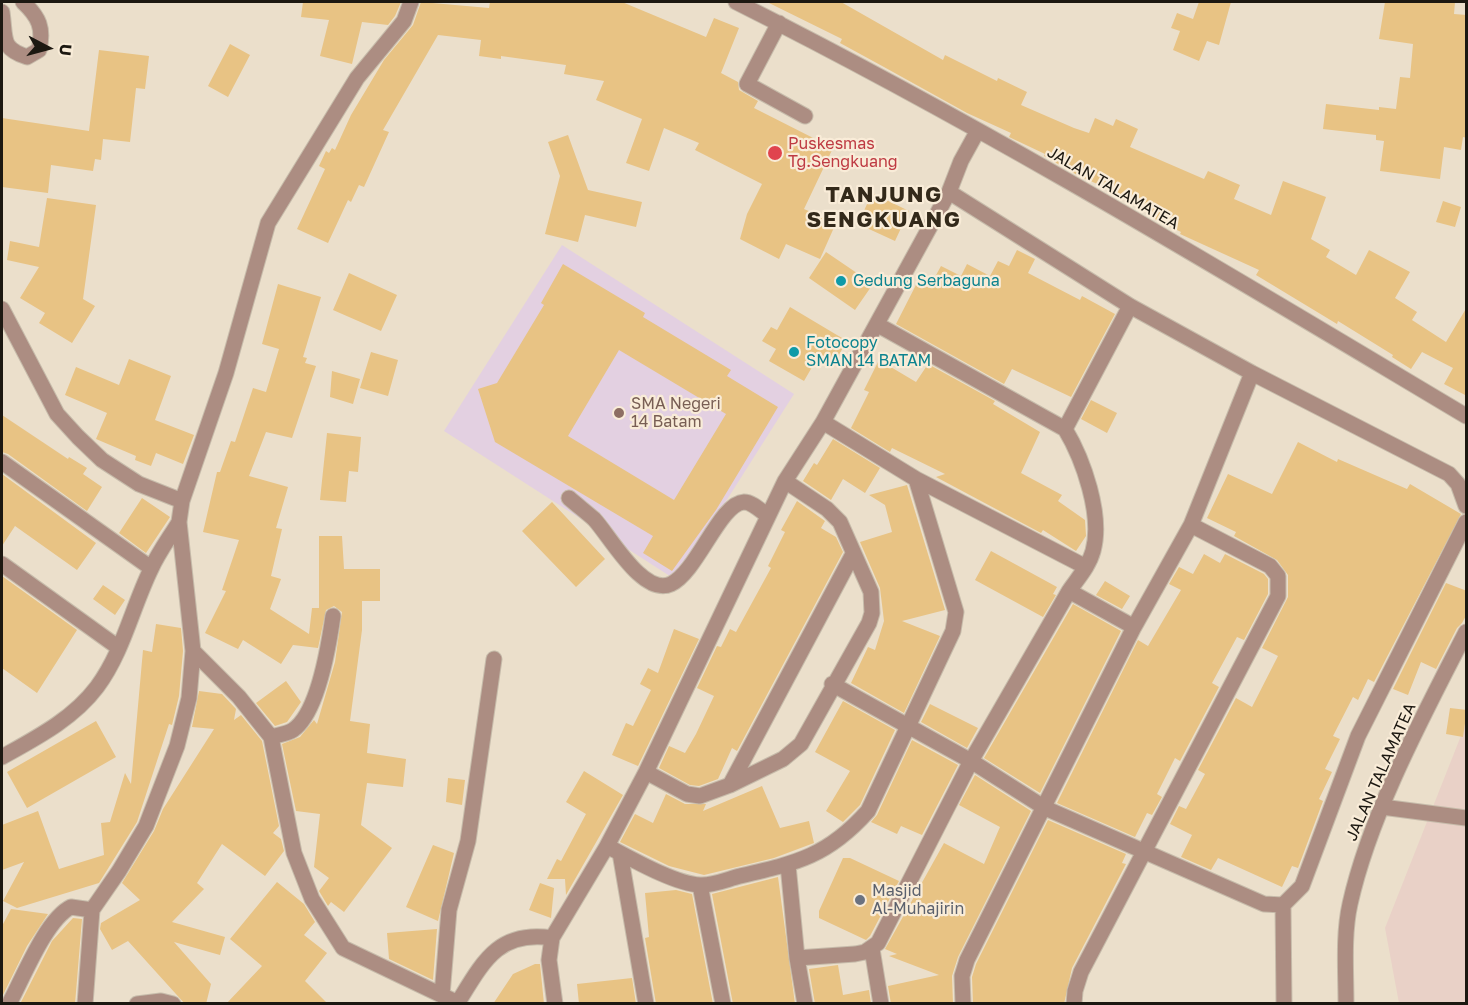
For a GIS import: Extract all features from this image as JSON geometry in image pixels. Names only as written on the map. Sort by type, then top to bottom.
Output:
[{"type":"street","points":[[2,12],[2,42],[10,53],[27,57],[39,50],[43,32],[37,15],[23,2]]},
{"type":"street","points":[[85,1004],[92,910],[146,826],[177,746],[189,698],[193,651],[179,522],[182,501],[226,374],[268,223],[357,78],[404,21],[411,2]]},
{"type":"street","name":"JALAN TALAMATEA","points":[[736,2],[779,23],[977,132],[1207,262],[1467,416]]},
{"type":"street","points":[[779,23],[747,84],[805,116]]},
{"type":"street","points":[[555,1004],[549,960],[552,938],[614,849],[646,772],[785,480],[822,422],[878,325],[949,192],[961,161],[977,132]]},
{"type":"street","points":[[949,192],[1130,306],[1252,373],[1449,474],[1458,484],[1467,506]]},
{"type":"street","points":[[1065,429],[1130,306]]},
{"type":"street","points":[[2,309],[57,414],[102,460],[139,484],[182,501]]},
{"type":"street","points":[[797,958],[855,954],[872,949],[883,937],[971,761],[1069,591],[1086,567],[1094,548],[1095,520],[1088,483],[1076,447],[1065,429],[878,325]]},
{"type":"street","points":[[963,1004],[961,984],[968,960],[1134,627],[1191,525],[1252,373]]},
{"type":"street","points":[[822,422],[916,479],[1086,567]]},
{"type":"street","points":[[2,462],[151,568]]},
{"type":"street","points":[[614,849],[665,875],[700,885],[788,865],[832,846],[850,831],[867,811],[953,631],[956,612],[916,479]]},
{"type":"street","points":[[646,772],[694,796],[706,795],[730,786],[793,753],[801,744],[872,613],[871,592],[840,522],[827,509],[785,480]]},
{"type":"street","points":[[569,498],[594,520],[634,571],[664,585],[670,584],[688,570],[727,513],[738,504],[750,503],[768,516]]},
{"type":"street","points":[[2,757],[47,732],[77,709],[97,686],[119,648],[151,568],[179,522]]},
{"type":"street","points":[[1284,1004],[1283,905],[1302,886],[1358,736],[1467,522]]},
{"type":"street","points":[[1074,1004],[1081,972],[1278,596],[1278,576],[1270,566],[1191,525]]},
{"type":"street","points":[[730,786],[853,554]]},
{"type":"street","points":[[2,564],[119,648]]},
{"type":"street","points":[[1069,591],[1134,627]]},
{"type":"street","points":[[271,737],[293,730],[306,715],[327,657],[333,616]]},
{"type":"street","name":"JALAN TALAMATEA","points":[[1346,1004],[1350,906],[1382,807],[1467,632]]},
{"type":"street","points":[[193,651],[239,697],[271,737],[294,853],[312,899],[343,948],[458,1003],[500,946],[516,938],[530,935],[552,938]]},
{"type":"street","points":[[442,995],[449,910],[468,841],[494,659]]},
{"type":"street","points":[[832,684],[971,761],[1045,808],[1264,904],[1283,905]]},
{"type":"street","points":[[1382,807],[1467,818]]},
{"type":"street","points":[[614,849],[646,1004]]},
{"type":"street","points":[[788,865],[797,958],[805,1004]]},
{"type":"street","points":[[700,885],[723,1004]]},
{"type":"street","points":[[9,1004],[42,942],[60,915],[71,907],[92,910]]},
{"type":"street","points":[[872,949],[881,1004]]},
{"type":"street","points":[[137,1004],[160,1001],[173,1004]]},
{"type":"shaded area","name":"SMA Negeri 14 Batam","points":[[562,245],[794,394],[676,580],[444,431]]},
{"type":"shaded area","points":[[1466,723],[1466,1003],[1399,1003],[1385,928]]},
{"type":"building","points":[[303,2],[401,2],[388,25],[362,22],[352,64],[320,56],[329,20],[301,17]]},
{"type":"building","points":[[421,2],[489,8],[490,2],[622,2],[706,37],[714,18],[739,28],[721,73],[738,82],[739,90],[758,101],[754,108],[833,148],[804,209],[836,223],[820,259],[786,244],[779,259],[740,239],[747,214],[762,184],[695,150],[699,143],[664,128],[649,171],[626,163],[642,119],[596,100],[604,81],[564,74],[566,65],[501,56],[501,59],[479,56],[481,40],[438,35],[383,130],[389,132],[364,187],[359,185],[351,202],[348,200],[328,243],[297,229],[325,169],[319,166],[326,151],[329,153],[332,148],[335,150],[351,115],[384,60],[413,25]]},
{"type":"building","points":[[767,2],[841,2],[943,60],[945,55],[997,81],[998,78],[1027,92],[1021,105],[1074,128],[1089,133],[1095,118],[1113,126],[1116,119],[1138,129],[1130,147],[1204,179],[1208,171],[1240,185],[1234,199],[1271,215],[1283,181],[1326,197],[1311,239],[1330,250],[1326,257],[1356,275],[1369,250],[1410,272],[1395,298],[1417,312],[1412,320],[1446,342],[1467,307],[1467,396],[1444,384],[1453,368],[1422,352],[1411,369],[1392,357],[1393,355],[1338,321],[1337,324],[1256,275],[1259,270],[1180,234],[1181,232],[1147,215],[1150,207],[1079,176],[1044,156],[1045,154],[1009,137],[1011,133],[967,113],[840,43],[842,39]]},
{"type":"building","points":[[1199,2],[1231,2],[1219,45],[1207,41],[1199,61],[1173,50],[1180,31],[1171,28],[1177,13],[1193,19]]},
{"type":"building","points":[[1385,2],[1455,2],[1454,14],[1467,15],[1467,138],[1463,137],[1461,150],[1444,147],[1440,179],[1380,171],[1384,141],[1376,140],[1376,135],[1323,129],[1326,104],[1379,110],[1379,107],[1396,109],[1400,77],[1410,78],[1413,44],[1379,39]]},
{"type":"building","points":[[230,44],[250,55],[228,97],[208,86]]},
{"type":"building","points":[[99,50],[149,56],[145,89],[136,88],[130,142],[103,139],[101,160],[95,159],[93,171],[51,165],[48,193],[2,187],[2,118],[89,131]]},
{"type":"building","points":[[568,135],[588,190],[642,202],[636,227],[585,215],[578,242],[545,234],[560,176],[548,142]]},
{"type":"building","points":[[872,193],[909,211],[895,241],[858,224]]},
{"type":"building","points":[[47,198],[96,205],[83,299],[95,306],[72,343],[39,323],[45,313],[20,298],[39,267],[7,260],[10,241],[39,247]]},
{"type":"building","points":[[1443,201],[1461,207],[1455,227],[1436,222]]},
{"type":"building","points":[[1017,250],[1035,259],[1028,273],[1080,300],[1082,296],[1115,314],[1071,397],[1012,369],[1004,384],[896,324],[918,281],[929,288],[941,266],[961,276],[967,264],[990,276],[998,261],[1009,266]]},
{"type":"building","name":"Gedung Serbaguna","points":[[826,252],[873,284],[855,310],[809,278]]},
{"type":"building","points":[[563,264],[645,313],[643,317],[731,370],[727,376],[778,407],[716,510],[672,571],[643,553],[653,536],[495,442],[478,389],[497,383],[544,305],[541,303]],"holes":[[[619,350],[726,414],[674,500],[568,436]]]},
{"type":"building","points":[[349,273],[397,295],[381,331],[333,310]]},
{"type":"building","points":[[278,284],[321,297],[303,357],[307,358],[305,363],[316,366],[292,438],[266,432],[249,476],[288,487],[276,528],[282,529],[271,576],[281,579],[270,609],[309,634],[312,608],[319,608],[319,536],[342,536],[344,569],[380,569],[380,601],[362,601],[362,630],[350,721],[370,724],[367,753],[406,759],[403,787],[367,783],[361,825],[392,848],[344,912],[331,902],[328,906],[319,891],[329,878],[314,867],[320,814],[296,811],[282,744],[300,737],[314,720],[317,724],[335,662],[342,612],[334,606],[326,610],[318,648],[293,645],[281,664],[243,640],[238,649],[205,633],[226,591],[222,590],[239,540],[203,532],[217,472],[220,472],[231,441],[235,442],[253,388],[266,392],[279,349],[262,344]]},
{"type":"building","points":[[790,307],[847,341],[834,363],[819,355],[804,381],[769,361],[776,349],[762,341],[771,327],[777,330]]},
{"type":"building","points":[[371,352],[398,360],[388,396],[360,388]]},
{"type":"building","points":[[129,359],[171,376],[155,420],[194,435],[183,464],[156,453],[151,466],[135,460],[136,456],[96,439],[107,413],[65,395],[76,367],[119,385]]},
{"type":"building","points":[[879,360],[916,382],[928,364],[995,401],[993,404],[1040,432],[1021,473],[1062,495],[1058,501],[1085,520],[1086,536],[1076,551],[1043,530],[1041,533],[936,477],[945,474],[892,448],[890,452],[851,428],[869,392],[864,390]]},
{"type":"building","points":[[332,371],[360,379],[353,404],[330,397]]},
{"type":"building","points":[[1091,400],[1117,413],[1107,433],[1081,419]]},
{"type":"building","points":[[2,415],[68,459],[69,457],[87,468],[83,474],[102,487],[87,511],[2,452]]},
{"type":"building","points":[[327,433],[361,437],[358,472],[349,471],[346,502],[320,500]]},
{"type":"building","points":[[833,439],[880,468],[865,493],[843,479],[831,500],[803,481],[814,463],[817,465]]},
{"type":"building","points":[[1298,442],[1337,462],[1338,459],[1407,489],[1410,484],[1461,514],[1374,682],[1368,679],[1358,700],[1353,697],[1333,736],[1340,739],[1325,769],[1332,772],[1319,799],[1323,801],[1298,868],[1292,866],[1282,887],[1218,858],[1211,870],[1181,857],[1192,835],[1170,824],[1179,806],[1186,809],[1205,774],[1198,770],[1236,698],[1252,707],[1278,656],[1262,648],[1288,597],[1288,575],[1277,560],[1234,536],[1236,532],[1207,518],[1228,474],[1272,494]]},
{"type":"building","points":[[2,474],[96,543],[77,570],[15,526],[2,546]]},
{"type":"building","points":[[907,485],[945,610],[902,621],[940,636],[904,713],[851,683],[868,647],[875,650],[884,621],[880,588],[860,542],[892,532],[885,505],[869,495]]},
{"type":"building","points":[[142,498],[170,517],[146,553],[119,533]]},
{"type":"building","points":[[797,501],[825,521],[821,528],[836,537],[843,552],[737,751],[732,748],[718,779],[699,786],[690,785],[659,768],[669,746],[685,753],[696,734],[714,696],[697,688],[717,646],[721,647],[730,629],[736,632],[771,568],[768,566],[785,532],[781,530]]},
{"type":"building","points":[[552,502],[605,559],[576,587],[522,531]]},
{"type":"building","points":[[991,551],[1057,587],[1053,594],[1056,595],[1043,617],[975,580]]},
{"type":"building","points":[[1204,554],[1220,563],[1225,554],[1264,574],[1268,579],[1268,594],[1244,640],[1237,637],[1212,683],[1219,687],[1180,761],[1175,758],[1157,794],[1162,797],[1152,815],[1147,813],[1135,837],[1057,803],[1138,640],[1148,646],[1181,590],[1169,584],[1179,567],[1193,574]]},
{"type":"building","points":[[2,576],[77,630],[37,693],[2,668]]},
{"type":"building","points":[[1105,581],[1130,596],[1122,609],[1096,595]]},
{"type":"building","points":[[1446,583],[1467,591],[1467,614],[1457,628],[1436,669],[1421,662],[1408,695],[1393,689]]},
{"type":"building","points":[[103,585],[125,600],[115,615],[93,599]]},
{"type":"building","points":[[1073,604],[1121,631],[1040,793],[984,758]]},
{"type":"building","points":[[156,624],[181,628],[183,651],[179,696],[172,725],[169,724],[137,822],[99,883],[17,908],[3,901],[24,862],[2,870],[2,825],[38,811],[59,869],[104,855],[101,823],[110,822],[125,773],[131,784],[143,650],[152,652]]},
{"type":"building","points":[[674,629],[699,639],[638,766],[612,755],[626,723],[633,726],[651,690],[640,684],[648,668],[658,673]]},
{"type":"building","points":[[286,681],[301,702],[287,722],[275,726],[256,703]]},
{"type":"building","points":[[199,691],[222,694],[236,709],[234,720],[241,715],[262,741],[279,826],[273,833],[281,839],[284,851],[265,876],[222,844],[197,883],[204,889],[172,922],[225,937],[220,955],[174,942],[211,984],[206,1004],[185,1004],[128,941],[112,950],[100,929],[101,923],[140,900],[122,883],[154,831],[163,809],[214,729],[192,727]]},
{"type":"building","points":[[843,701],[895,730],[860,805],[843,822],[826,811],[850,771],[815,752]]},
{"type":"building","points":[[930,704],[978,728],[967,748],[921,722]]},
{"type":"building","points":[[1450,708],[1467,710],[1463,737],[1446,734]]},
{"type":"building","points":[[96,721],[116,757],[27,808],[7,772]]},
{"type":"building","points":[[912,740],[958,765],[922,835],[901,826],[897,834],[871,822],[877,815]]},
{"type":"building","points":[[584,771],[623,795],[566,895],[565,879],[547,879],[557,859],[561,861],[586,814],[566,802]]},
{"type":"building","points":[[975,775],[1031,811],[958,957],[952,976],[953,1004],[891,1004],[888,986],[939,975],[889,956],[897,954],[885,949],[944,843],[984,864],[1000,827],[959,805]]},
{"type":"building","points":[[448,778],[465,780],[462,805],[446,802]]},
{"type":"building","points":[[762,786],[780,828],[809,821],[814,843],[774,858],[704,875],[669,866],[620,842],[635,814],[653,823],[666,794],[685,804],[706,804],[703,811]]},
{"type":"building","points":[[1048,820],[1126,854],[1122,863],[1126,864],[1072,968],[1064,1004],[973,1004],[972,977],[976,964]]},
{"type":"building","points":[[433,845],[454,853],[438,921],[406,907]]},
{"type":"building","name":"Masjid Al-Muhajirin","points":[[843,858],[850,858],[899,881],[866,940],[819,918],[819,911]]},
{"type":"building","points":[[778,877],[795,1004],[733,1004],[712,894]]},
{"type":"building","points":[[277,882],[304,904],[315,922],[304,935],[327,953],[305,981],[328,1004],[226,1004],[262,966],[230,939]]},
{"type":"building","points":[[540,883],[554,888],[551,918],[529,910]]},
{"type":"building","points":[[676,890],[692,894],[713,1004],[656,1004],[645,938],[649,937],[645,893]]},
{"type":"building","points":[[11,909],[48,914],[27,946],[2,997],[2,926]]},
{"type":"building","points":[[73,918],[82,919],[75,1004],[20,1004],[52,941]]},
{"type":"building","points":[[437,929],[433,980],[389,959],[387,933]]},
{"type":"building","points":[[540,964],[544,1004],[493,1004],[513,974]]},
{"type":"building","points":[[838,965],[843,995],[869,990],[871,1004],[815,1004],[809,969]]},
{"type":"building","points":[[632,978],[636,1004],[579,1004],[577,984]]},
{"type":"place","name":"Puskesmas Tg.Sengkuang","points":[[775,153]]},
{"type":"place","name":"Gedung Serbaguna","points":[[841,281]]},
{"type":"place","name":"Fotocopy SMAN 14 BATAM","points":[[794,352]]},
{"type":"place","name":"SMA Negeri 14 Batam","points":[[619,413]]},
{"type":"place","name":"Masjid Al-Muhajirin","points":[[860,900]]},
{"type":"district","name":"TANJUNG SENGKUANG","points":[[884,208]]}]
